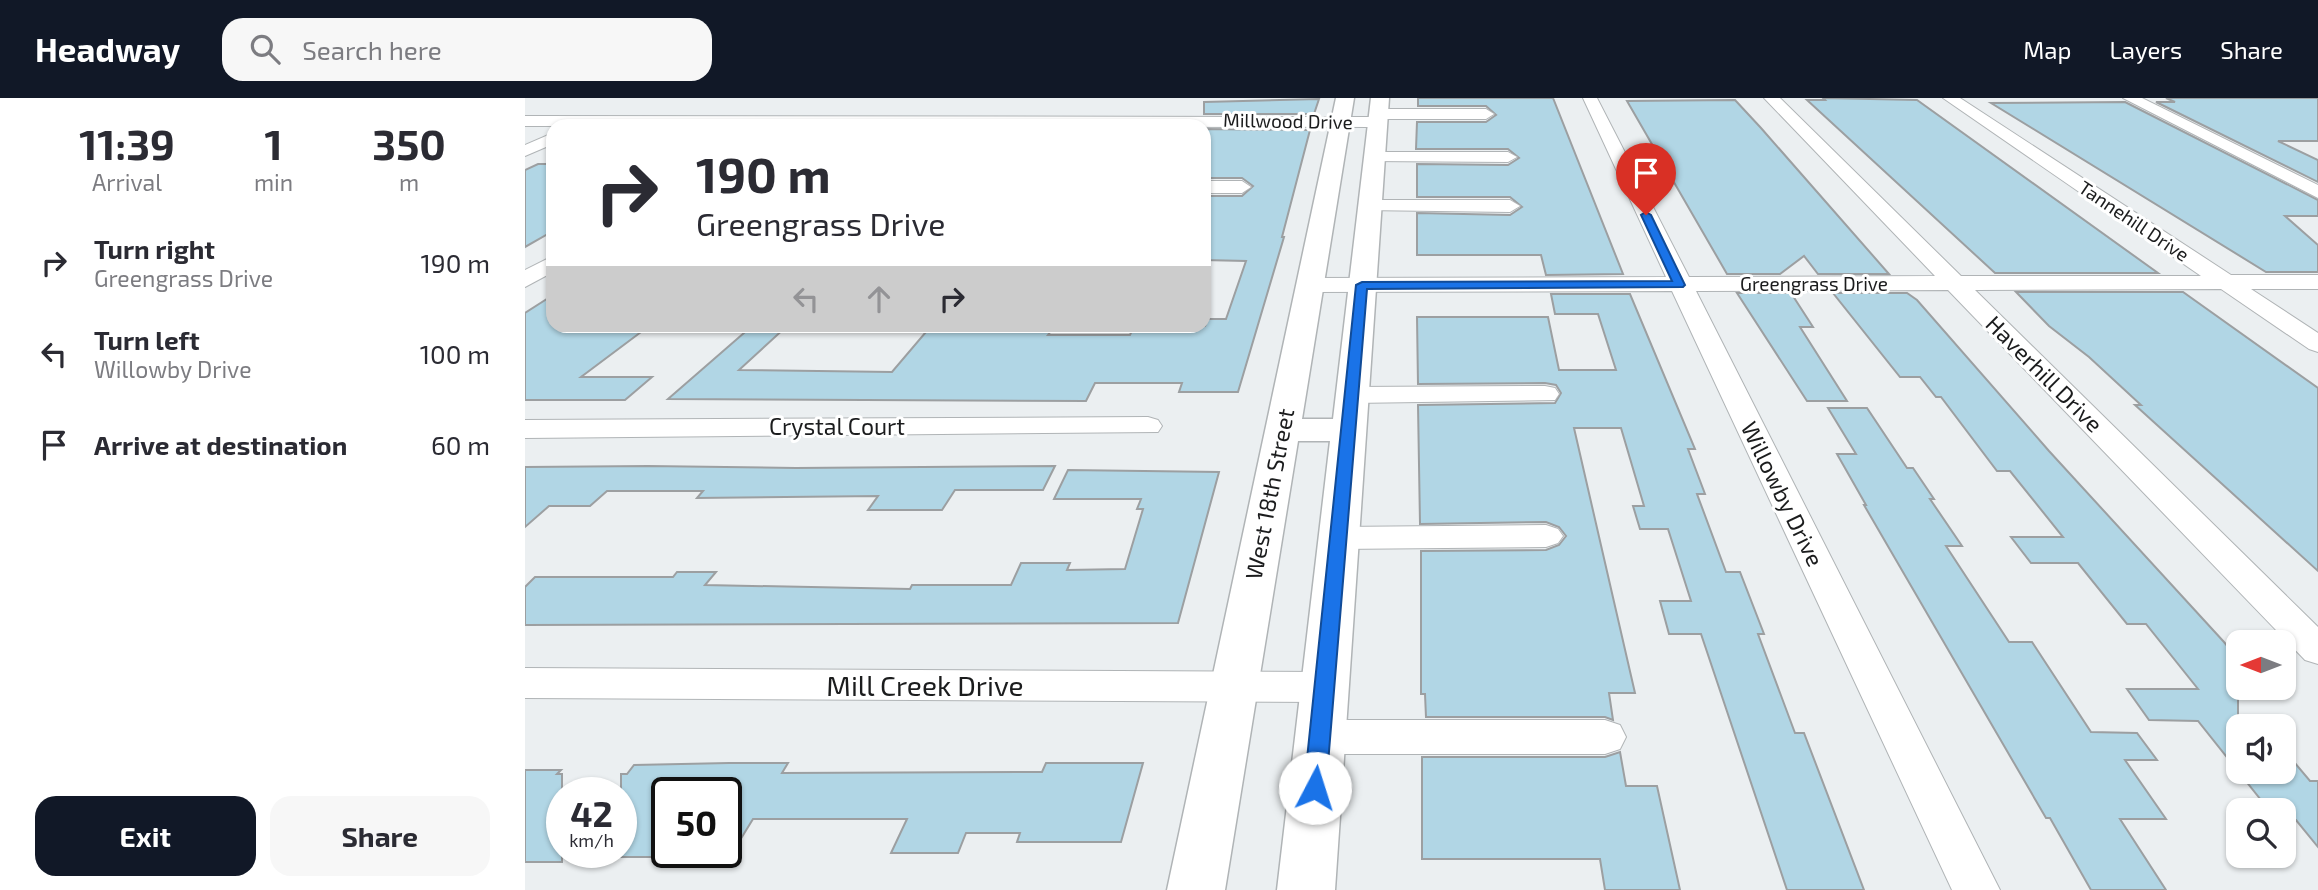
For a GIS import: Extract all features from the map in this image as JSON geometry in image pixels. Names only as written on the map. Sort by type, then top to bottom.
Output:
[{"type":"main road","name":"West 18th Street","points":[[1196,890],[1343,110]]},
{"type":"main road","points":[[1306,890],[1352,395],[1390,294],[1370,206],[1379,111]]},
{"type":"main road","points":[[1282,430],[1349,430]]},
{"type":"street","name":"Willowby Drive","points":[[1590,98],[1976,890]]},
{"type":"street","name":"Haverhill Drive","points":[[1771,98],[2318,650]]},
{"type":"street","name":"Tannehill Drive","points":[[1950,98],[2318,344]]},
{"type":"street","points":[[2130,98],[2318,192]]},
{"type":"street","points":[[595,119],[629,103]]},
{"type":"street","points":[[790,119],[815,104]]},
{"type":"street","name":"Millwood Drive","points":[[955,119],[1343,110],[1486,114]]},
{"type":"street","name":"Millwood Drive","points":[[525,121],[546,122]]},
{"type":"street","points":[[525,151],[546,141]]},
{"type":"street","points":[[1375,157],[1508,157]]},
{"type":"street","points":[[1211,187],[1241,187]]},
{"type":"street","points":[[1370,206],[1510,206]]},
{"type":"street","points":[[525,281],[546,268]]},
{"type":"street","points":[[525,281],[546,282]]},
{"type":"street","name":"Greengrass Drive","points":[[1390,294],[1524,297],[1679,285],[2318,282]]},
{"type":"street","points":[[1310,285],[1390,294]]},
{"type":"street","points":[[1352,395],[1545,394]]},
{"type":"street","name":"Crystal Court","points":[[525,429],[1148,426]]},
{"type":"street","points":[[1338,538],[1546,536]]},
{"type":"street","name":"Mill Creek Drive","points":[[525,683],[1234,688],[1322,712],[1605,737]]},
{"type":"building","points":[[1418,98],[1553,98],[1623,274],[1546,275],[1541,255],[1417,255],[1417,213],[1510,215],[1522,207],[1510,197],[1417,197],[1417,164],[1508,165],[1519,158],[1508,149],[1416,149],[1417,122],[1486,122],[1496,115],[1486,106],[1418,106]]},
{"type":"building","points":[[1823,98],[1917,100],[2158,273],[1995,273],[1807,100],[1825,100]]},
{"type":"building","points":[[2166,98],[2318,98],[2318,141],[2278,141],[2318,160],[2318,182],[2156,102],[2175,102]]},
{"type":"building","points":[[1319,99],[1314,114],[1204,114],[1204,102]]},
{"type":"building","points":[[1735,100],[1889,274],[1818,274],[1804,256],[1780,274],[1727,274],[1627,101]]},
{"type":"building","points":[[2125,102],[2318,200],[2318,216],[2285,216],[2318,245],[2318,272],[2266,272],[1991,103]]},
{"type":"building","points":[[1211,129],[1310,130],[1284,237],[1238,392],[1179,392],[1182,383],[1095,383],[1086,401],[668,399],[744,333],[779,333],[739,370],[892,372],[925,333],[1211,333],[1211,319],[1226,319],[1246,261],[1211,260],[1211,196],[1242,196],[1253,186],[1242,178],[1211,178]]},
{"type":"building","points":[[538,164],[546,164],[546,235],[525,247],[525,170]]},
{"type":"building","points":[[2016,292],[2183,292],[2318,388],[2318,571],[2135,405],[2141,405],[2089,357],[2049,326]]},
{"type":"building","points":[[1737,293],[1791,293],[1813,327],[1800,327],[1847,401],[1807,401]]},
{"type":"building","points":[[1833,293],[1907,293],[1917,300],[2049,451],[2224,642],[2226,700],[2238,700],[2238,714],[2226,714],[2226,756],[2198,721],[2149,720],[2127,689],[2198,689],[2146,624],[2127,624],[2078,563],[2031,563],[2011,537],[2063,537],[2010,471],[1997,471],[1941,397],[1936,397],[1920,377],[1900,377]]},
{"type":"building","points":[[1551,294],[1630,294],[1695,449],[1688,449],[1705,494],[1697,494],[1726,572],[1740,572],[1764,634],[1758,634],[1795,733],[1804,733],[1864,890],[1787,890],[1701,634],[1669,634],[1660,601],[1691,601],[1668,529],[1640,529],[1633,506],[1644,506],[1621,428],[1574,428],[1635,693],[1609,693],[1613,720],[1605,717],[1426,717],[1425,694],[1421,694],[1421,551],[1546,550],[1559,545],[1566,536],[1559,527],[1546,522],[1420,524],[1418,405],[1555,403],[1561,393],[1556,385],[1545,383],[1418,384],[1417,317],[1548,317],[1559,370],[1616,370],[1598,314],[1555,314]]},
{"type":"building","points":[[546,300],[546,333],[640,333],[581,377],[652,377],[625,400],[525,400],[525,313]]},
{"type":"building","points":[[1828,408],[1867,408],[1907,468],[1913,468],[1934,499],[1930,499],[1962,546],[1946,546],[2009,642],[2032,642],[2091,732],[2137,733],[2157,760],[2125,760],[2166,819],[2120,819],[2166,890],[2091,890],[2050,818],[2046,818],[1864,505],[1837,454],[1856,454]]},
{"type":"building","points":[[1055,466],[1043,490],[955,490],[942,510],[868,510],[878,496],[697,498],[703,491],[607,491],[590,506],[549,506],[525,527],[525,467]]},
{"type":"building","points":[[1068,470],[1219,472],[1178,623],[525,625],[525,587],[535,577],[673,577],[677,572],[716,572],[705,585],[910,589],[912,585],[1011,585],[1021,563],[1070,563],[1067,570],[1125,569],[1143,509],[1137,509],[1141,499],[1054,499]]},
{"type":"building","points":[[1620,752],[1626,786],[1657,786],[1680,890],[1605,890],[1600,859],[1422,859],[1422,757],[1605,757]]},
{"type":"building","points":[[788,763],[782,773],[1042,772],[1046,763],[1143,763],[1121,842],[1017,842],[1020,833],[966,833],[958,853],[891,853],[907,819],[753,819],[742,837],[742,777],[651,777],[651,857],[637,857],[637,777],[621,777],[621,774],[627,774],[634,765]]},
{"type":"building","points":[[2296,764],[2310,781],[2318,781],[2318,847],[2296,820],[2296,798],[2260,798],[2248,784],[2296,784]]},
{"type":"building","points":[[525,770],[561,770],[557,774],[562,774],[562,777],[546,777],[546,862],[525,862]]},
{"type":"route","points":[[1315,788],[1362,285],[1679,285],[1646,215]]}]
